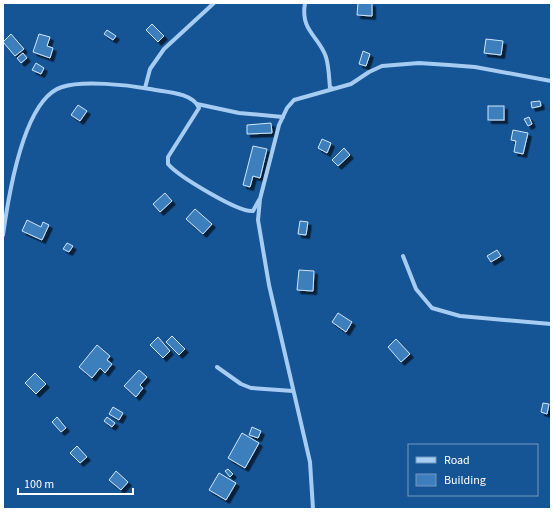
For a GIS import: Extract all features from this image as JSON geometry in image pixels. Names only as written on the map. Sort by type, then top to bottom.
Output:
[{"type":"street","points":[[145,88],[150,69],[164,49],[214,3]]},
{"type":"street","points":[[305,3],[305,18],[311,35],[320,46],[326,57],[330,88],[334,89]]},
{"type":"street","points":[[313,509],[310,462],[304,430],[293,392],[269,285],[258,220],[260,199],[283,117],[287,108],[294,100],[352,84],[369,72],[382,66],[419,63],[475,67],[551,81]]},
{"type":"street","points":[[3,235],[8,202],[19,155],[31,119],[46,97],[60,87],[78,84],[145,88],[182,96],[197,104],[239,113],[283,117]]},
{"type":"street","points":[[197,104],[199,108],[168,157],[168,164],[184,178],[239,208],[253,211],[260,199]]},
{"type":"street","points":[[403,256],[416,289],[432,308],[460,316],[551,324]]},
{"type":"street","points":[[217,367],[241,384],[251,388],[293,392]]},
{"type":"building","points":[[358,3],[372,3],[372,16],[357,15]]},
{"type":"building","points":[[152,24],[164,36],[158,42],[146,30]]},
{"type":"building","points":[[107,30],[116,36],[113,40],[104,34]]},
{"type":"building","points":[[11,34],[24,49],[15,56],[3,42]]},
{"type":"building","points":[[39,34],[50,37],[47,46],[53,48],[50,58],[33,52]]},
{"type":"building","points":[[486,39],[503,41],[501,55],[484,53]]},
{"type":"building","points":[[363,51],[370,54],[366,66],[359,64]]},
{"type":"building","points":[[23,53],[27,58],[21,63],[17,58]]},
{"type":"building","points":[[36,63],[44,68],[41,74],[32,70]]},
{"type":"building","points":[[540,101],[541,106],[532,108],[531,102]]},
{"type":"building","points":[[78,105],[87,111],[80,121],[71,115]]},
{"type":"building","points":[[488,106],[504,106],[504,120],[488,120]]},
{"type":"building","points":[[529,117],[532,124],[528,126],[524,119]]},
{"type":"building","points":[[271,123],[272,133],[247,134],[247,125]]},
{"type":"building","points":[[513,130],[528,133],[523,154],[514,152],[516,141],[511,140]]},
{"type":"building","points":[[322,139],[331,143],[327,153],[318,148]]},
{"type":"building","points":[[253,146],[267,149],[260,178],[253,176],[250,187],[243,185]]},
{"type":"building","points":[[344,148],[350,155],[338,166],[332,160]]},
{"type":"building","points":[[165,193],[172,201],[160,212],[153,204]]},
{"type":"building","points":[[195,209],[212,224],[203,234],[186,219]]},
{"type":"building","points":[[27,220],[41,227],[43,222],[49,225],[42,240],[22,231]]},
{"type":"building","points":[[300,221],[308,222],[306,235],[298,234]]},
{"type":"building","points":[[67,243],[73,246],[69,252],[63,249]]},
{"type":"building","points":[[497,250],[501,256],[491,262],[487,256]]},
{"type":"building","points":[[299,270],[314,271],[313,291],[297,290]]},
{"type":"building","points":[[338,313],[352,322],[346,332],[332,322]]},
{"type":"building","points":[[172,336],[185,349],[179,355],[166,342]]},
{"type":"building","points":[[158,337],[170,351],[163,358],[150,345]]},
{"type":"building","points":[[396,339],[410,354],[401,362],[388,347]]},
{"type":"building","points":[[97,345],[110,356],[107,360],[112,364],[105,373],[100,368],[92,378],[79,367]]},
{"type":"building","points":[[139,370],[147,377],[140,385],[143,388],[136,397],[124,386]]},
{"type":"building","points":[[35,373],[46,384],[36,394],[25,383]]},
{"type":"building","points":[[543,403],[549,404],[547,414],[541,412]]},
{"type":"building","points":[[113,407],[123,413],[119,420],[109,414]]},
{"type":"building","points":[[57,417],[66,428],[61,432],[52,422]]},
{"type":"building","points":[[107,417],[115,423],[112,427],[104,421]]},
{"type":"building","points":[[252,427],[261,431],[258,438],[249,435]]},
{"type":"building","points":[[242,433],[259,443],[245,468],[228,458]]},
{"type":"building","points":[[77,446],[87,457],[80,463],[70,453]]},
{"type":"building","points":[[228,469],[233,474],[230,477],[225,471]]},
{"type":"building","points":[[116,471],[128,482],[121,490],[109,480]]},
{"type":"building","points":[[219,473],[236,483],[226,500],[209,490]]}]
